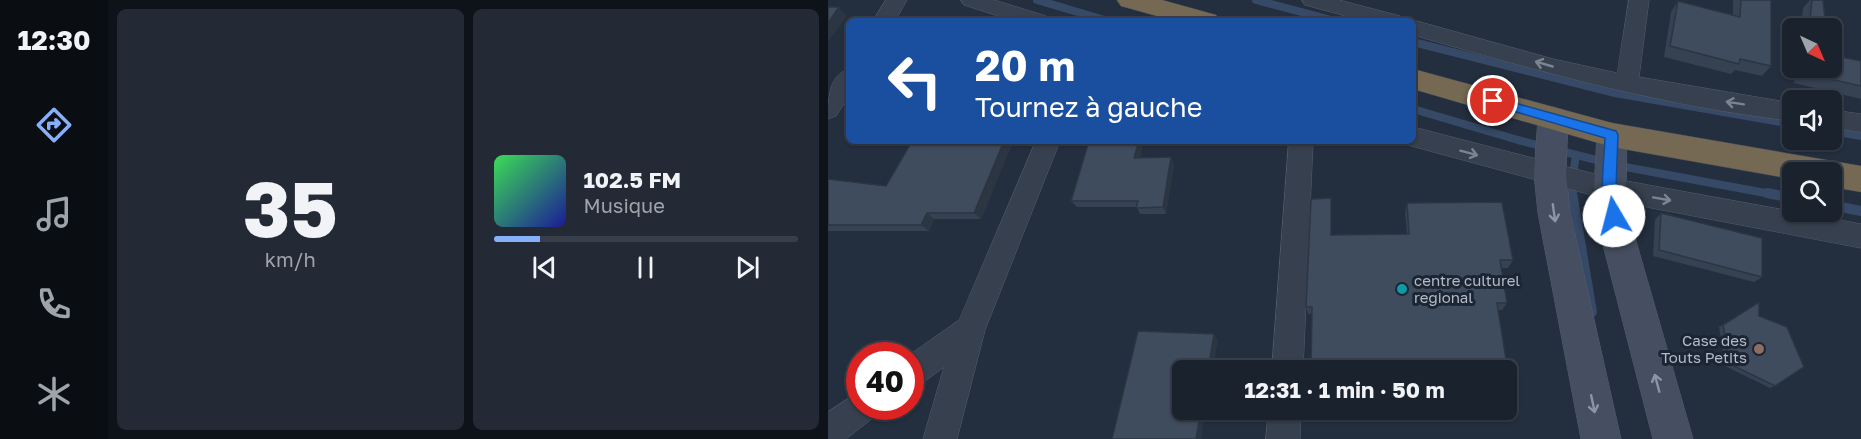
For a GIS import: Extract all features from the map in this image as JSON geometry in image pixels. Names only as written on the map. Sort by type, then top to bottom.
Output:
[{"type":"highway","points":[[1131,0],[1196,18]]},
{"type":"highway","points":[[1416,80],[1612,135],[1782,165]]},
{"type":"highway","points":[[1842,176],[1861,179]]},
{"type":"street","points":[[886,18],[897,0]]},
{"type":"street","points":[[971,0],[1028,18]]},
{"type":"street","points":[[1312,0],[1367,6],[1387,18]]},
{"type":"street","points":[[1627,84],[1639,0]]},
{"type":"street","points":[[1416,28],[1553,67],[1627,84],[1782,110]]},
{"type":"street","points":[[828,110],[846,82]]},
{"type":"street","points":[[1553,118],[1551,165],[1554,213],[1601,439]]},
{"type":"street","points":[[1842,120],[1861,123]]},
{"type":"street","points":[[1612,135],[1610,182],[1619,242],[1673,439]]},
{"type":"street","points":[[1416,138],[1551,165],[1610,182],[1861,236]]},
{"type":"street","points":[[940,439],[970,330],[1047,144]]},
{"type":"street","points":[[1288,360],[1301,144]]},
{"type":"street","points":[[924,363],[970,330]]},
{"type":"street","points":[[828,432],[846,419]]},
{"type":"street","points":[[1283,439],[1284,420]]},
{"type":"building","points":[[1741,0],[1771,0],[1771,66],[1740,59],[1739,64],[1670,46],[1678,1],[1740,17]]},
{"type":"building","points":[[1812,0],[1823,0],[1825,18],[1810,18]]},
{"type":"building","points":[[828,7],[839,7],[828,23]]},
{"type":"building","points":[[1842,57],[1861,61],[1861,86],[1826,78],[1842,78]]},
{"type":"building","points":[[910,144],[1003,144],[974,213],[927,213],[921,225],[828,225],[828,179],[886,186]]},
{"type":"building","points":[[1088,144],[1138,144],[1134,158],[1171,157],[1163,207],[1136,208],[1138,201],[1071,201]]},
{"type":"building","name":"centre culturel regional","points":[[1331,198],[1331,235],[1409,234],[1407,203],[1502,202],[1513,260],[1500,260],[1507,303],[1497,303],[1506,360],[1311,360],[1312,307],[1306,307],[1311,199]]},
{"type":"building","points":[[1661,213],[1762,238],[1762,277],[1659,250]]},
{"type":"building","points":[[1759,302],[1759,316],[1787,327],[1804,367],[1775,386],[1730,364],[1723,325]]},
{"type":"building","points":[[1138,331],[1214,334],[1210,360],[1172,360],[1172,420],[1199,420],[1196,439],[1112,439]]},
{"type":"waterway","points":[[1037,0],[1098,18]]},
{"type":"waterway","points":[[1256,0],[1324,18]]},
{"type":"waterway","points":[[1416,43],[1615,93],[1782,122]]},
{"type":"waterway","points":[[1416,110],[1518,140],[1620,166],[1776,195]]},
{"type":"waterway","points":[[1842,133],[1861,136]]},
{"type":"waterway","points":[[1572,195],[1576,155]]},
{"type":"waterway","points":[[1572,193],[1592,312]]},
{"type":"waterway","points":[[1767,193],[1782,196]]},
{"type":"waterway","points":[[1842,207],[1861,211]]},
{"type":"place","name":"centre culturel regional","points":[[1402,289]]},
{"type":"place","name":"Case des Touts Petits","points":[[1759,349]]},
{"type":"route","points":[[1493,101],[1612,135],[1610,189],[1614,216]]}]
